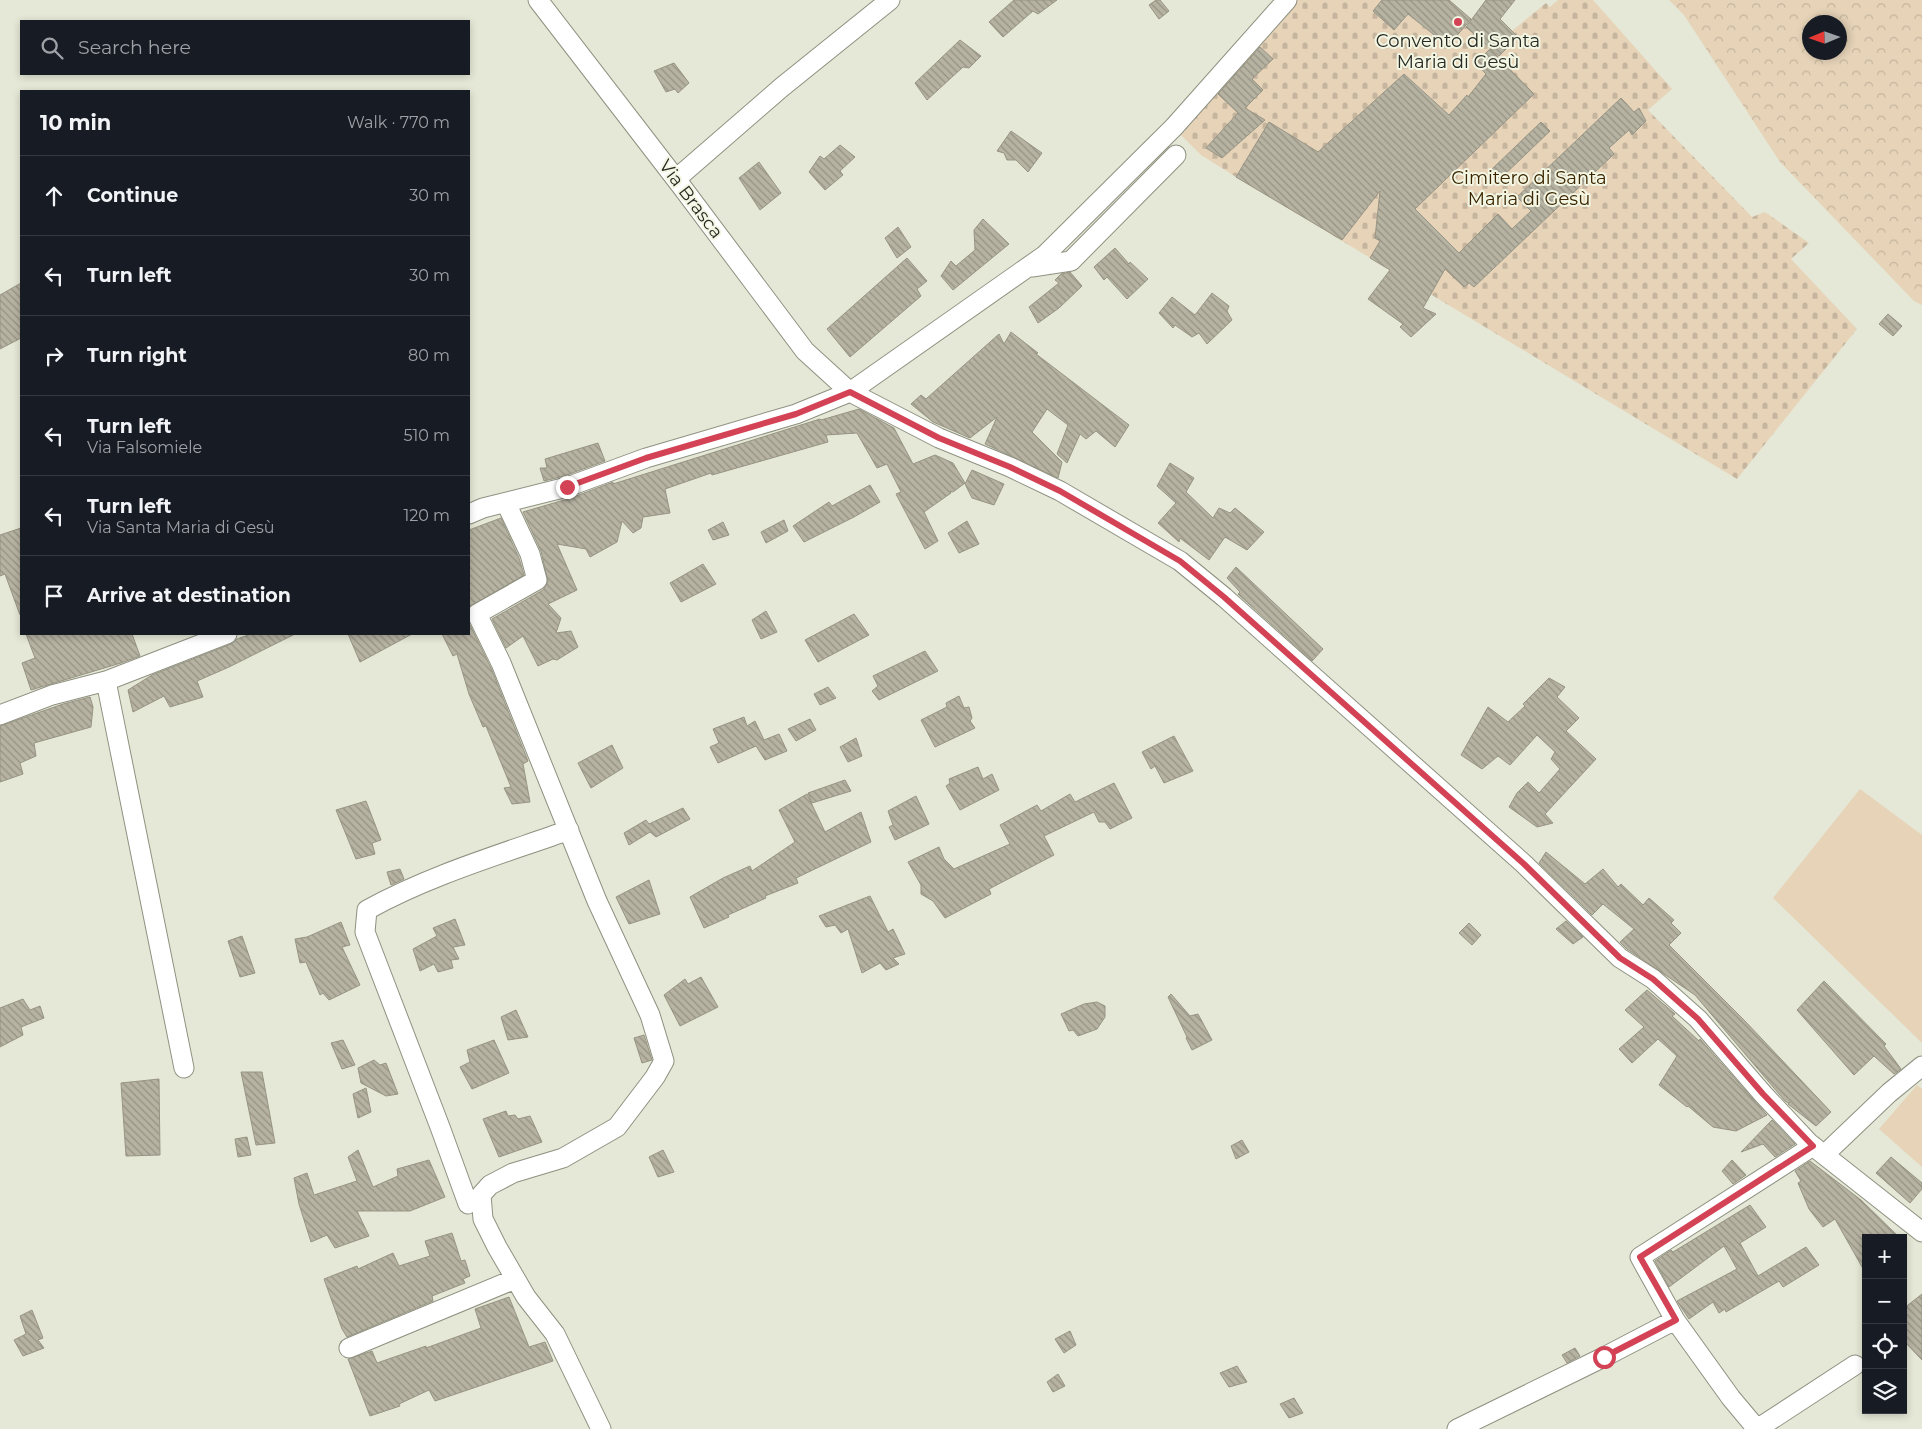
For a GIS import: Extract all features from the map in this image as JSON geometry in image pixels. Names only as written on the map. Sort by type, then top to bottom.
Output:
[{"type":"street","name":"Via Brasca","points":[[538,0],[805,351],[850,392],[939,438],[1010,467],[1060,491],[1180,561],[1224,597],[1524,864],[1620,958],[1653,979],[1698,1019],[1763,1094],[1819,1151],[1922,1232]]},
{"type":"street","points":[[676,179],[782,87],[890,0]]},
{"type":"street","points":[[470,514],[567,487],[646,458],[796,414],[850,392],[1045,255],[1174,127],[1287,0]]},
{"type":"street","points":[[1028,268],[1071,261],[1176,155]]},
{"type":"street","points":[[506,503],[530,554],[537,580],[477,614],[501,663],[597,901],[650,1016],[664,1061],[655,1077],[618,1127],[564,1158],[513,1174],[490,1185],[481,1195],[483,1219],[496,1247],[526,1297],[556,1334],[601,1429]]},
{"type":"street","points":[[0,715],[52,695],[106,680],[224,635]]},
{"type":"street","points":[[106,680],[184,1068]]},
{"type":"street","points":[[468,1204],[365,932],[367,910],[386,899],[447,874],[569,830]]},
{"type":"street","points":[[1854,1365],[1757,1429],[1731,1398],[1676,1320],[1640,1257],[1819,1151],[1922,1066]]},
{"type":"street","points":[[349,1348],[515,1278]]},
{"type":"street","points":[[1457,1429],[1676,1320]]},
{"type":"green space","name":"Cimitero di Santa Maria di Gesù","points":[[1294,0],[1382,0],[1373,11],[1394,30],[1408,14],[1448,46],[1465,26],[1492,51],[1512,31],[1546,3],[1550,7],[1558,0],[1593,0],[1672,89],[1648,110],[1752,217],[1765,212],[1809,243],[1791,259],[1857,329],[1737,479],[1236,177],[1201,155],[1178,132]]},
{"type":"green space","points":[[1669,0],[1922,0],[1922,305],[1914,301],[1780,162],[1684,15]]},
{"type":"green space","points":[[1860,789],[1922,835],[1922,1043],[1773,898]]},
{"type":"green space","points":[[1917,1085],[1922,1089],[1922,1167],[1879,1129]]},
{"type":"building","points":[[1014,0],[1057,0],[1038,14],[1033,11],[1003,37],[989,22]]},
{"type":"building","points":[[1156,0],[1160,0],[1169,11],[1159,19],[1149,5]]},
{"type":"building","name":"Convento di Santa Maria di Gesù","points":[[1382,0],[1449,0],[1471,19],[1448,46],[1408,14],[1394,30],[1373,11]]},
{"type":"building","points":[[1486,0],[1515,0],[1500,19],[1518,37],[1499,56],[1466,27]]},
{"type":"building","points":[[960,40],[981,56],[969,68],[963,67],[927,100],[915,83]]},
{"type":"building","points":[[1260,47],[1273,59],[1252,79],[1263,90],[1245,108],[1265,120],[1222,158],[1206,148],[1238,113],[1218,94]]},
{"type":"building","points":[[1490,49],[1534,94],[1415,209],[1459,253],[1498,214],[1512,229],[1531,211],[1517,197],[1621,98],[1634,112],[1639,108],[1646,121],[1632,135],[1629,130],[1609,148],[1614,154],[1474,287],[1469,283],[1464,287],[1445,269],[1423,308],[1436,314],[1411,337],[1400,327],[1403,324],[1368,299],[1390,270],[1370,258],[1380,241],[1375,238],[1380,191],[1342,240],[1236,177],[1269,122],[1318,152],[1404,74],[1449,115],[1467,95],[1468,97],[1486,74],[1476,63]]},
{"type":"building","points":[[674,63],[689,83],[678,93],[675,89],[666,92],[654,71]]},
{"type":"building","points":[[1541,122],[1550,131],[1500,179],[1491,170]]},
{"type":"building","points":[[1011,131],[1042,153],[1028,172],[1016,160],[1007,160],[1004,153],[997,151]]},
{"type":"building","points":[[840,145],[855,157],[840,171],[843,175],[825,190],[809,172],[820,156],[824,159]]},
{"type":"building","points":[[759,162],[781,193],[760,210],[739,178]]},
{"type":"building","points":[[983,219],[1009,244],[953,290],[941,276],[951,261],[956,266],[975,250],[974,230]]},
{"type":"building","points":[[898,227],[911,247],[897,258],[885,238]]},
{"type":"building","points":[[1115,248],[1129,264],[1130,262],[1148,279],[1127,299],[1107,277],[1104,280],[1094,267]]},
{"type":"building","points":[[907,258],[927,281],[917,289],[921,296],[850,357],[827,329]]},
{"type":"building","points":[[1070,272],[1082,286],[1059,308],[1038,323],[1029,307],[1059,283],[1055,280],[1061,274]]},
{"type":"building","points":[[20,284],[20,339],[0,349],[0,295]]},
{"type":"building","points":[[1212,293],[1229,306],[1227,311],[1232,320],[1207,344],[1199,333],[1192,337],[1175,325],[1173,328],[1159,313],[1172,297],[1195,315]]},
{"type":"building","points":[[1888,314],[1902,326],[1893,336],[1879,324]]},
{"type":"building","points":[[1011,332],[1038,353],[1036,354],[1129,425],[1115,447],[1096,431],[1086,439],[1080,434],[1067,463],[1057,454],[1068,425],[1047,409],[1032,432],[1062,462],[1058,478],[985,444],[997,417],[970,438],[933,422],[911,404],[921,395],[926,399],[999,334],[1004,344]]},
{"type":"building","points":[[859,409],[894,428],[913,464],[935,455],[953,463],[965,483],[953,492],[950,491],[951,493],[924,512],[938,541],[925,549],[896,494],[901,492],[887,464],[877,468],[857,433],[826,435],[828,442],[712,475],[711,473],[665,489],[670,513],[643,517],[641,528],[633,533],[622,521],[617,542],[590,557],[586,549],[557,544],[577,590],[548,604],[561,618],[556,633],[571,631],[578,647],[557,660],[553,659],[538,666],[523,636],[506,648],[492,619],[543,590],[548,582],[541,551],[523,512],[571,498],[613,482],[613,484],[820,419]]},
{"type":"building","points":[[598,443],[605,461],[544,481],[540,468],[547,468],[545,459]]},
{"type":"building","points":[[1170,463],[1194,478],[1186,492],[1213,518],[1219,508],[1230,513],[1235,508],[1264,532],[1247,550],[1225,537],[1209,560],[1180,538],[1179,542],[1158,523],[1176,503],[1157,486]]},
{"type":"building","points":[[972,470],[1004,484],[994,505],[972,498],[965,484]]},
{"type":"building","points":[[870,485],[880,502],[854,517],[804,542],[793,526],[829,502],[832,506]]},
{"type":"building","points":[[501,518],[519,558],[524,575],[470,606],[470,530]]},
{"type":"building","points":[[784,520],[788,531],[766,543],[761,532]]},
{"type":"building","points":[[967,521],[979,544],[959,553],[948,533]]},
{"type":"building","points":[[723,522],[729,535],[713,540],[708,530]]},
{"type":"building","points":[[20,528],[20,615],[5,574],[0,576],[0,535]]},
{"type":"building","points":[[703,564],[716,584],[681,602],[670,583]]},
{"type":"building","points":[[1236,567],[1323,649],[1312,661],[1238,594],[1240,592],[1227,578]]},
{"type":"building","points":[[766,611],[777,632],[761,639],[752,620]]},
{"type":"building","points":[[854,614],[869,635],[818,662],[805,640]]},
{"type":"building","points":[[470,625],[491,668],[528,761],[523,764],[530,802],[512,804],[504,788],[511,787],[486,726],[483,727],[469,694],[457,654],[453,656],[442,635],[470,635]]},
{"type":"building","points":[[26,635],[132,635],[140,656],[31,690],[22,663],[35,658]]},
{"type":"building","points":[[248,635],[293,635],[197,681],[203,697],[170,707],[164,696],[133,712],[128,690],[152,675],[231,644],[237,639]]},
{"type":"building","points":[[348,635],[410,635],[360,662]]},
{"type":"building","points":[[925,651],[938,671],[879,700],[872,691],[878,686],[873,676]]},
{"type":"building","points":[[1549,678],[1565,687],[1557,697],[1579,718],[1566,731],[1596,759],[1545,814],[1553,823],[1537,827],[1509,807],[1517,793],[1528,782],[1539,793],[1560,769],[1551,759],[1555,752],[1537,735],[1510,765],[1498,756],[1482,769],[1461,755],[1488,707],[1508,722],[1525,706],[1523,704]]},
{"type":"building","points":[[828,687],[836,698],[820,705],[814,694]]},
{"type":"building","points":[[959,696],[964,708],[969,707],[972,718],[970,721],[975,728],[935,747],[921,720],[947,707],[946,703]]},
{"type":"building","points":[[90,697],[93,707],[91,727],[34,743],[36,756],[20,763],[23,774],[0,782],[0,726],[63,704]]},
{"type":"building","points":[[744,717],[747,726],[755,721],[764,740],[779,734],[787,751],[765,760],[756,746],[718,763],[710,747],[719,743],[713,729]]},
{"type":"building","points":[[810,719],[816,730],[796,741],[788,729]]},
{"type":"building","points":[[1174,736],[1193,771],[1164,783],[1155,766],[1151,769],[1142,752]]},
{"type":"building","points":[[856,738],[862,756],[848,762],[840,747]]},
{"type":"building","points":[[612,745],[623,768],[591,788],[578,763]]},
{"type":"building","points":[[978,767],[983,779],[992,774],[999,790],[960,810],[946,786],[950,783],[949,779]]},
{"type":"building","points":[[845,780],[851,791],[812,803],[808,793]]},
{"type":"building","points":[[1114,783],[1132,818],[1110,829],[1105,822],[1099,822],[1094,812],[1044,836],[1054,855],[989,889],[991,894],[945,918],[933,901],[921,894],[921,885],[908,862],[939,847],[944,859],[954,869],[1010,844],[1000,825],[1037,805],[1041,811],[1070,794],[1075,802]]},
{"type":"building","points":[[807,794],[825,832],[861,812],[871,842],[796,878],[798,883],[765,896],[766,898],[704,928],[690,897],[723,878],[750,866],[752,871],[795,842],[779,810]]},
{"type":"building","points":[[916,796],[929,824],[895,840],[889,827],[893,825],[888,811]]},
{"type":"building","points":[[366,801],[381,840],[372,843],[375,854],[356,859],[336,810]]},
{"type":"building","points":[[683,808],[690,819],[656,837],[650,832],[629,845],[624,833],[646,820],[649,824]]},
{"type":"building","points":[[1546,852],[1585,884],[1603,869],[1618,887],[1621,884],[1643,905],[1649,898],[1674,920],[1671,923],[1681,933],[1669,945],[1744,1020],[1831,1112],[1816,1126],[1788,1104],[1790,1102],[1785,1101],[1695,995],[1627,949],[1620,942],[1634,929],[1603,904],[1592,915],[1539,863]]},
{"type":"building","points":[[400,869],[404,879],[391,885],[387,872]]},
{"type":"building","points":[[649,880],[660,914],[629,924],[616,897]]},
{"type":"building","points":[[870,896],[888,932],[893,929],[905,954],[893,958],[899,964],[886,970],[880,963],[862,973],[848,929],[841,933],[835,925],[826,927],[819,916]]},
{"type":"building","points":[[455,919],[465,945],[453,947],[459,959],[451,960],[453,968],[438,972],[434,964],[420,971],[413,949],[437,936],[433,928]]},
{"type":"building","points":[[1566,921],[1583,937],[1573,944],[1556,929]]},
{"type":"building","points":[[341,922],[350,945],[342,947],[360,985],[329,1000],[323,993],[320,995],[306,962],[300,963],[295,939],[307,937]]},
{"type":"building","points":[[1469,923],[1481,935],[1472,945],[1459,933]]},
{"type":"building","points":[[242,936],[255,973],[240,977],[228,941]]},
{"type":"building","points":[[701,977],[718,1007],[680,1026],[664,995],[685,979],[688,984]]},
{"type":"building","points":[[1824,981],[1886,1044],[1884,1046],[1901,1069],[1894,1074],[1874,1056],[1854,1075],[1797,1010]]},
{"type":"building","points":[[1647,990],[1675,1014],[1672,1016],[1699,1041],[1700,1039],[1767,1115],[1736,1131],[1713,1127],[1659,1085],[1677,1056],[1658,1039],[1632,1063],[1619,1049],[1644,1027],[1625,1010]]},
{"type":"building","points":[[1171,994],[1190,1016],[1198,1014],[1212,1040],[1192,1050],[1168,997]]},
{"type":"building","points":[[23,999],[30,1010],[40,1006],[44,1018],[21,1027],[23,1035],[0,1047],[0,1008]]},
{"type":"building","points":[[1097,1002],[1105,1006],[1105,1017],[1097,1029],[1078,1036],[1073,1030],[1069,1031],[1061,1014],[1084,1004]]},
{"type":"building","points":[[516,1010],[528,1037],[508,1040],[501,1017]]},
{"type":"building","points":[[644,1035],[652,1060],[642,1063],[634,1038]]},
{"type":"building","points":[[343,1040],[355,1065],[342,1069],[331,1043]]},
{"type":"building","points":[[494,1040],[509,1073],[472,1089],[460,1067],[470,1062],[467,1050]]},
{"type":"building","points":[[374,1060],[380,1065],[386,1063],[398,1094],[386,1096],[361,1083],[358,1068]]},
{"type":"building","points":[[241,1072],[262,1072],[275,1143],[256,1145]]},
{"type":"building","points":[[159,1079],[160,1155],[126,1156],[121,1083]]},
{"type":"building","points":[[366,1088],[371,1112],[358,1118],[353,1094]]},
{"type":"building","points":[[506,1111],[508,1116],[515,1115],[518,1119],[530,1116],[542,1142],[499,1157],[483,1119]]},
{"type":"building","points":[[1772,1120],[1795,1144],[1775,1157],[1763,1144],[1741,1152]]},
{"type":"building","points":[[247,1137],[251,1155],[238,1157],[235,1139]]},
{"type":"building","points":[[1242,1140],[1249,1152],[1236,1159],[1231,1146]]},
{"type":"building","points":[[358,1150],[373,1187],[398,1176],[397,1169],[429,1160],[445,1197],[410,1211],[357,1211],[369,1236],[335,1248],[327,1235],[311,1242],[299,1204],[294,1178],[307,1173],[314,1195],[357,1181],[348,1157]]},
{"type":"building","points":[[663,1150],[674,1172],[658,1177],[649,1157]]},
{"type":"building","points":[[1891,1157],[1922,1183],[1922,1189],[1910,1203],[1876,1173]]},
{"type":"building","points":[[1732,1160],[1746,1175],[1733,1184],[1722,1171]]},
{"type":"building","points":[[1810,1161],[1861,1200],[1896,1234],[1862,1234],[1862,1267],[1835,1219],[1823,1227],[1809,1209],[1798,1183],[1801,1181],[1795,1171]]},
{"type":"building","points":[[1750,1205],[1766,1227],[1740,1243],[1758,1276],[1806,1247],[1819,1265],[1783,1287],[1779,1281],[1726,1312],[1725,1309],[1719,1313],[1713,1302],[1689,1319],[1677,1301],[1737,1269],[1724,1246],[1669,1287],[1655,1261]]},
{"type":"building","points":[[452,1233],[461,1261],[465,1260],[470,1276],[463,1279],[465,1283],[432,1296],[433,1301],[347,1337],[342,1329],[324,1279],[357,1266],[358,1269],[393,1253],[399,1266],[430,1256],[425,1241]]},
{"type":"building","points":[[1922,1294],[1922,1360],[1907,1344],[1907,1306]]},
{"type":"building","points":[[509,1297],[529,1347],[545,1342],[553,1361],[435,1401],[429,1390],[399,1404],[400,1406],[370,1416],[348,1359],[372,1351],[377,1363],[481,1328],[475,1309]]},
{"type":"building","points":[[32,1310],[43,1338],[38,1340],[44,1348],[23,1356],[14,1340],[26,1334],[20,1316]]},
{"type":"building","points":[[1070,1331],[1076,1345],[1064,1353],[1055,1339]]},
{"type":"building","points":[[1575,1348],[1580,1356],[1567,1363],[1562,1355]]},
{"type":"building","points":[[1237,1366],[1247,1382],[1229,1387],[1220,1373]]},
{"type":"building","points":[[1058,1374],[1065,1386],[1053,1392],[1047,1382]]},
{"type":"building","points":[[1294,1398],[1303,1413],[1289,1418],[1280,1404]]},
{"type":"place","name":"Convento di Santa Maria di Gesù","points":[[1458,22]]},
{"type":"route","points":[[567,487],[646,458],[796,414],[850,392],[939,438],[1010,467],[1060,491],[1180,561],[1224,597],[1524,864],[1620,958],[1653,979],[1698,1019],[1763,1094],[1808,1143],[1813,1146],[1640,1257],[1676,1320],[1604,1357]]}]
